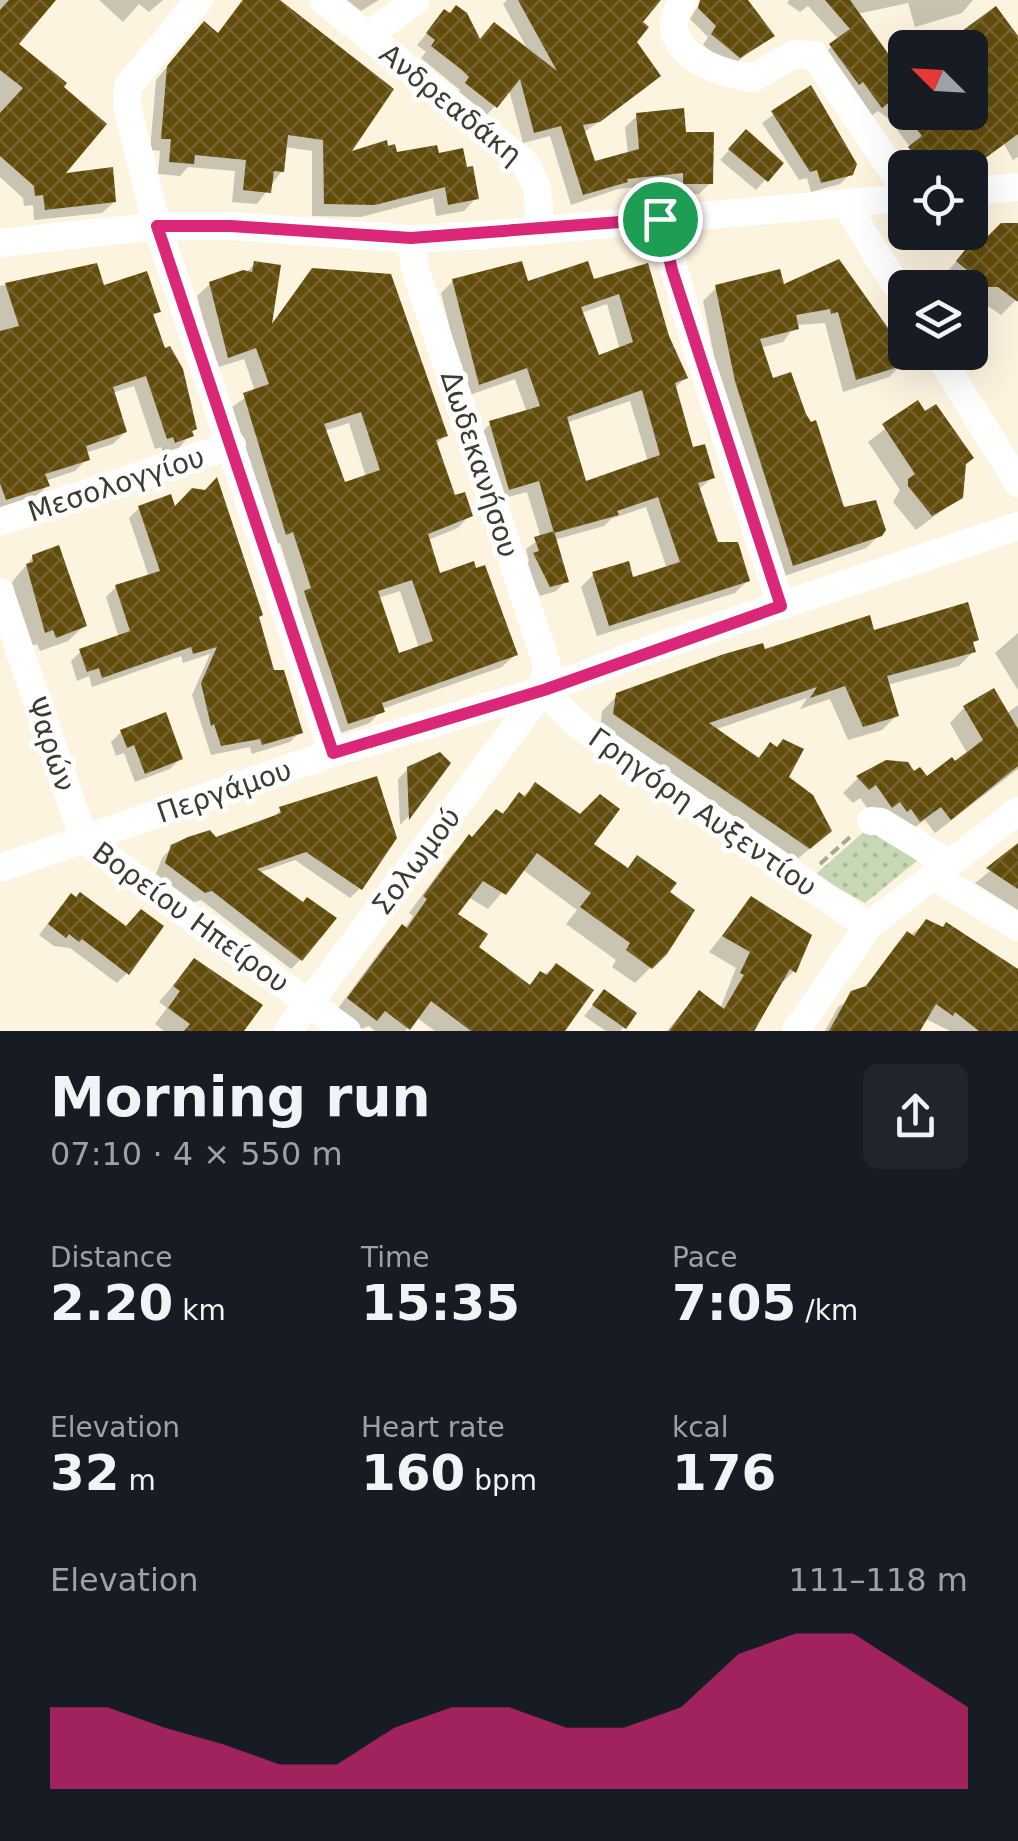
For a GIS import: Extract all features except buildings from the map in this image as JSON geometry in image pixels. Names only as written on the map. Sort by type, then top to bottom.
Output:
[{"type":"street","points":[[199,0],[136,74],[126,97],[157,226],[333,753]]},
{"type":"street","name":"Ανδρεαδάκη","points":[[323,0],[525,164],[537,187],[541,230]]},
{"type":"street","points":[[368,36],[416,0]]},
{"type":"street","points":[[683,0],[672,29],[676,42],[712,70],[753,78],[794,54],[814,55],[888,163]]},
{"type":"street","points":[[988,190],[1018,187]]},
{"type":"street","points":[[1,242],[157,226],[231,226],[411,238],[888,200]]},
{"type":"street","points":[[845,204],[888,273]]},
{"type":"street","points":[[660,219],[678,288],[781,606]]},
{"type":"street","name":"Δωδεκανήσου","points":[[411,238],[416,269],[547,665],[544,690]]},
{"type":"street","points":[[949,370],[1016,476]]},
{"type":"street","name":"Μεσολογγίου","points":[[0,522],[232,445]]},
{"type":"street","name":"Περγάμου","points":[[0,868],[333,753],[544,690],[1018,526]]},
{"type":"street","name":"Ψαρών","points":[[0,592],[84,840]]},
{"type":"street","name":"Γρηγόρη Αυξεντίου","points":[[544,690],[579,726],[868,926]]},
{"type":"street","name":"Σολωμού","points":[[288,1031],[544,690]]},
{"type":"street","points":[[796,1031],[868,926],[1018,811]]},
{"type":"street","points":[[870,821],[881,822],[1018,927]]},
{"type":"street","name":"Βορείου Ηπείρου","points":[[84,840],[347,1031]]},
{"type":"path","points":[[802,881],[870,821]]},
{"type":"green space","points":[[868,828],[923,856],[865,903],[815,875]]},
{"type":"route","points":[[660,219],[672,270],[781,606],[544,690],[333,753],[157,226],[231,226],[411,238],[660,219]]}]
